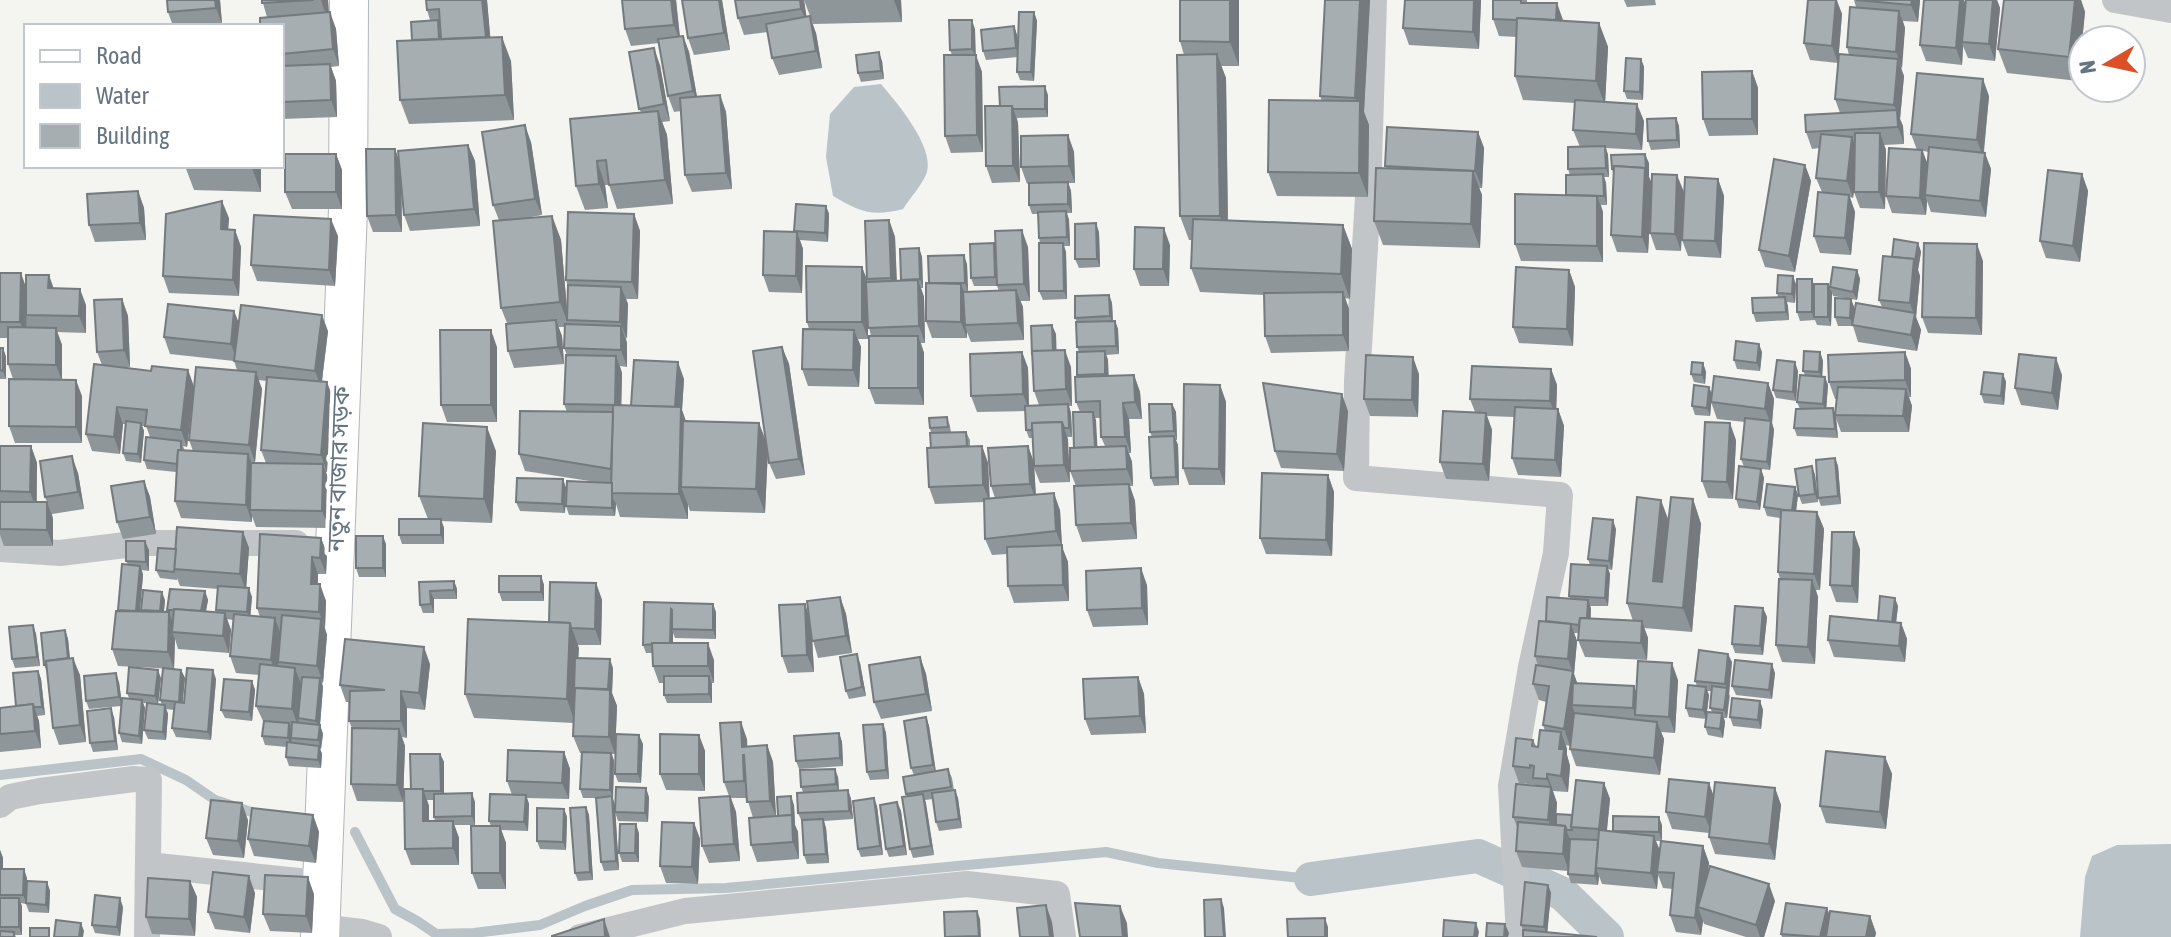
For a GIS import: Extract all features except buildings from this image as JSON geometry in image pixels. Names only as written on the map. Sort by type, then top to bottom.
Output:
[{"type":"street","name":"নতুন বাজার সড়ক","points":[[320,932],[348,209],[349,0]]},
{"type":"street","points":[[1374,0],[1368,197],[1357,380],[1356,478],[1560,495],[1556,553],[1531,667],[1511,786],[1519,937]]},
{"type":"street","points":[[2115,0],[2171,10]]},
{"type":"street","points":[[0,549],[60,553],[142,543],[335,543]]},
{"type":"street","points":[[0,805],[10,797],[40,791],[134,779],[149,780],[147,937]]},
{"type":"street","points":[[148,865],[322,883]]},
{"type":"street","points":[[580,937],[685,911],[967,884],[1057,894],[1063,937]]},
{"type":"street","points":[[320,932],[362,932],[379,937]]},
{"type":"water","points":[[881,84],[913,125],[928,162],[925,177],[903,209],[874,213],[833,196],[826,157],[830,114],[854,87]]},
{"type":"water","points":[[2171,844],[2171,937],[2080,937],[2085,877],[2092,856],[2117,845]]},
{"type":"waterway","points":[[0,775],[141,759],[186,780],[215,800],[264,816]]},
{"type":"waterway","points":[[355,832],[395,909],[436,934],[540,925],[632,890],[726,888],[1106,852],[1158,863],[1311,879]]},
{"type":"waterway","points":[[1311,879],[1478,856],[1563,894],[1607,937]]}]
